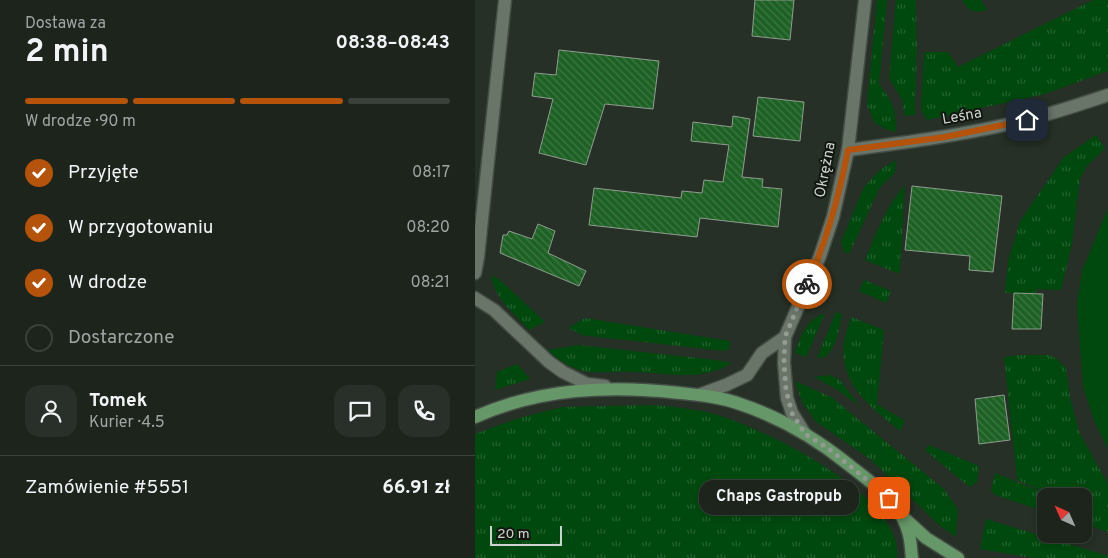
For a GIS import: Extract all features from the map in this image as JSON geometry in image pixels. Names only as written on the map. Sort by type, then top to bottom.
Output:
[{"type":"main road","points":[[475,417],[498,408],[547,394],[571,390],[639,388],[699,395],[739,403],[782,422],[828,448],[889,498],[902,516],[925,538],[959,558]]},
{"type":"main road","points":[[902,516],[909,536],[911,558]]},
{"type":"street","points":[[475,273],[505,0]]},
{"type":"street","name":"Okrężna","points":[[805,434],[792,413],[787,398],[784,363],[785,337],[823,248],[833,217],[848,150],[865,0]]},
{"type":"street","name":"Leśna","points":[[848,150],[914,142],[1010,124],[1061,111],[1108,95]]},
{"type":"street","points":[[475,298],[494,310],[549,362],[563,372],[587,384],[615,388]]},
{"type":"street","points":[[699,395],[747,375],[762,352],[785,337]]},
{"type":"green space","points":[[877,0],[887,0],[879,84],[893,106],[896,132],[885,129],[874,122],[867,105]]},
{"type":"green space","points":[[896,0],[916,0],[915,115],[905,116],[902,100],[889,78]]},
{"type":"green space","points":[[962,0],[981,0],[987,10],[972,11]]},
{"type":"green space","points":[[1093,0],[1108,0],[1108,71],[1045,94],[927,120],[921,110],[924,52],[948,52],[958,67]]},
{"type":"green space","points":[[1096,135],[1105,148],[1087,166],[1080,179],[1072,244],[1061,290],[1037,289],[1036,294],[1005,293],[1008,261],[1020,221],[1064,157]]},
{"type":"green space","points":[[896,160],[895,173],[880,187],[849,254],[844,252],[841,242],[864,187],[880,170]]},
{"type":"green space","points":[[905,185],[900,272],[897,273],[865,260],[887,211]]},
{"type":"green space","points":[[1108,208],[1108,449],[1095,423],[1083,387],[1077,305],[1082,271]]},
{"type":"green space","points":[[491,275],[500,280],[545,322],[529,330],[500,298]]},
{"type":"green space","points":[[864,280],[891,291],[886,303],[859,291]]},
{"type":"green space","points":[[836,312],[842,314],[835,342],[826,357],[817,358]]},
{"type":"green space","points":[[825,313],[806,357],[795,353],[808,324]]},
{"type":"green space","points":[[851,317],[884,330],[877,404],[905,421],[900,431],[868,404],[852,383],[844,358],[844,343]]},
{"type":"green space","points":[[585,318],[730,341],[729,349],[724,351],[589,336],[582,335],[568,328]]},
{"type":"green space","points":[[578,345],[732,363],[720,369],[695,375],[595,372],[579,370],[569,366],[548,350]]},
{"type":"green space","points":[[1048,355],[1056,358],[1066,368],[1070,397],[1079,432],[1108,484],[1108,532],[1093,527],[1093,488],[1037,489],[1017,480],[1004,357]]},
{"type":"green space","points":[[517,364],[530,379],[495,390],[497,372]]},
{"type":"green space","points":[[829,375],[839,379],[860,406],[836,389],[814,377]]},
{"type":"green space","points":[[795,381],[831,397],[944,489],[958,510],[956,537],[940,526],[870,459],[815,421],[802,402]]},
{"type":"green space","points":[[653,405],[696,410],[721,416],[743,424],[794,448],[820,464],[867,499],[884,519],[895,539],[897,558],[475,558],[475,434],[519,418],[562,407]]},
{"type":"green space","points":[[929,445],[979,466],[977,482],[970,487],[967,485],[925,450]]},
{"type":"green space","points":[[995,473],[1037,490],[1037,509],[995,495],[991,491]]},
{"type":"green space","points":[[986,519],[1037,534],[1037,543],[1065,543],[1108,556],[1108,558],[1033,558],[980,549]]},
{"type":"building","points":[[755,0],[794,0],[790,40],[752,36]]},
{"type":"building","points":[[559,50],[659,61],[653,109],[605,104],[586,165],[539,153],[553,99],[532,96],[535,73],[556,75]]},
{"type":"building","points":[[758,97],[804,102],[800,141],[753,136]]},
{"type":"building","points":[[733,116],[750,119],[742,177],[763,179],[762,187],[782,189],[778,227],[700,218],[697,237],[589,225],[594,188],[681,198],[682,191],[702,193],[704,180],[723,182],[729,145],[691,141],[693,122],[732,127]]},
{"type":"building","points":[[912,186],[1002,196],[993,272],[969,270],[970,256],[905,250]]},
{"type":"building","points":[[538,224],[555,231],[548,253],[586,271],[579,286],[500,253],[503,235],[507,235],[509,231],[532,239]]},
{"type":"building","points":[[1014,293],[1043,294],[1041,329],[1012,329]]},
{"type":"building","points":[[1004,395],[1010,440],[979,444],[975,399]]},
{"type":"way so far","points":[[807,284],[785,337],[786,390],[792,413],[805,434],[828,448],[889,498]]},
{"type":"place","name":"Chaps Gastropub","points":[[889,498]]},
{"type":"route","points":[[807,284],[820,256],[833,217],[848,150],[945,137],[1027,120]]}]
